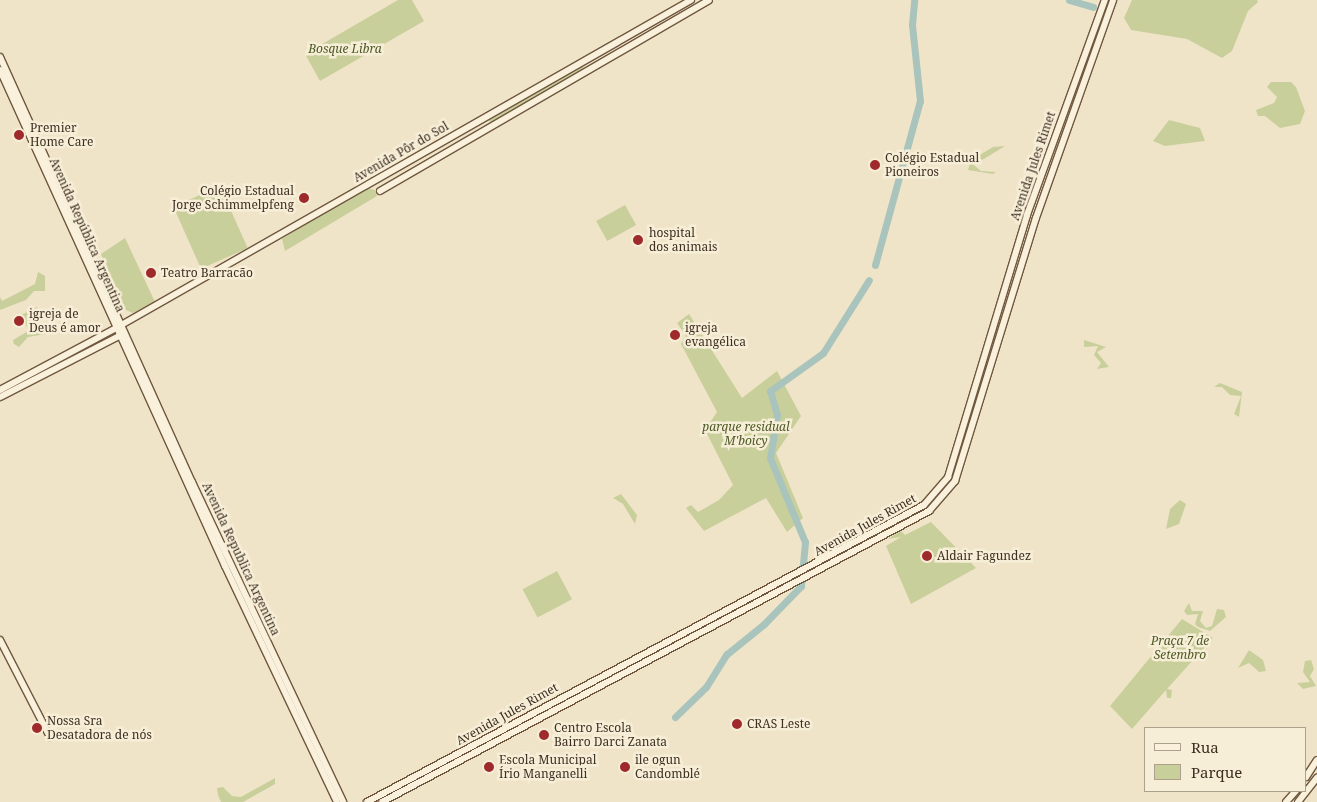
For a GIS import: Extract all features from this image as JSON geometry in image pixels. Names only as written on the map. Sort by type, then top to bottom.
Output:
[{"type":"main road","name":"Avenida Pôr do Sol","points":[[0,390],[119,327],[691,0]]},
{"type":"main road","name":"Avenida Pôr do Sol","points":[[380,191],[709,0]]},
{"type":"main road","name":"Avenida Jules Rimet","points":[[366,802],[924,505],[948,477],[1027,215],[1105,0]]},
{"type":"main road","name":"Avenida Jules Rimet","points":[[382,802],[929,511],[955,481],[1036,218],[1113,0]]},
{"type":"main road","name":"Avenida República Argentina","points":[[0,57],[119,327]]},
{"type":"main road","name":"Avenida República Argentina","points":[[0,70],[119,327]]},
{"type":"main road","name":"Avenida Republica Argentina","points":[[119,327],[337,802]]},
{"type":"main road","name":"Avenida Republica Argentina","points":[[122,335],[314,737],[343,802]]},
{"type":"main road","points":[[0,397],[122,335]]},
{"type":"main road","points":[[0,640],[50,737]]},
{"type":"main road","points":[[303,730],[314,737]]},
{"type":"main road","points":[[1307,775],[1317,760]]},
{"type":"main road","points":[[1307,791],[1317,778]]},
{"type":"main road","points":[[1286,802],[1295,792]]},
{"type":"main road","points":[[1298,802],[1306,792]]},
{"type":"green space","name":"Bosque Libra","points":[[398,0],[412,0],[424,21],[320,81],[305,54]]},
{"type":"green space","points":[[1132,0],[1257,0],[1258,2],[1248,11],[1232,51],[1222,58],[1187,39],[1131,30],[1124,18]]},
{"type":"green space","points":[[580,64],[585,69],[492,126],[487,117]]},
{"type":"green space","points":[[1271,82],[1291,82],[1296,87],[1305,111],[1300,124],[1280,128],[1265,116],[1258,116],[1256,110],[1274,103],[1277,97],[1267,87]]},
{"type":"green space","points":[[1169,120],[1200,128],[1205,141],[1165,146],[1153,141]]},
{"type":"green space","points":[[1005,146],[974,165],[981,171],[996,172],[993,174],[968,170],[971,160],[993,147]]},
{"type":"green space","points":[[220,186],[248,248],[201,269],[173,207]]},
{"type":"green space","points":[[363,187],[375,190],[377,196],[285,251],[282,239]]},
{"type":"green space","points":[[625,205],[636,225],[607,241],[596,221]]},
{"type":"green space","points":[[125,238],[155,302],[133,313],[126,310],[101,254]]},
{"type":"green space","points":[[38,272],[45,276],[45,291],[34,291],[26,300],[0,310],[0,297],[2,301],[35,284]]},
{"type":"green space","points":[[37,307],[43,319],[27,327],[21,315]]},
{"type":"green space","name":"parque residual M'boicy","points":[[689,314],[742,398],[777,371],[801,416],[776,453],[803,518],[787,532],[766,498],[704,531],[686,508],[691,505],[698,512],[719,500],[733,485],[705,430],[717,412],[681,344],[686,336],[677,323]]},
{"type":"green space","points":[[35,327],[47,329],[46,334],[28,337],[19,347],[14,344],[13,340]]},
{"type":"green space","points":[[1084,340],[1106,347],[1097,352],[1109,367],[1097,369],[1101,363],[1094,355],[1098,346],[1084,347]]},
{"type":"green space","points":[[1220,383],[1242,392],[1239,417],[1234,414],[1241,396],[1230,395],[1222,387],[1214,387]]},
{"type":"green space","points":[[621,494],[637,515],[635,524],[623,504],[613,498]]},
{"type":"green space","points":[[1180,500],[1186,504],[1179,524],[1166,529],[1170,509]]},
{"type":"green space","name":"Aldair Fagundez","points":[[931,522],[976,568],[911,604],[886,546],[901,537],[888,539],[895,534],[901,531],[905,535]]},
{"type":"green space","points":[[557,571],[572,599],[538,618],[523,589]]},
{"type":"green space","points":[[1189,603],[1192,611],[1203,611],[1200,621],[1206,628],[1212,626],[1217,609],[1224,610],[1226,617],[1210,631],[1198,627],[1195,624],[1198,614],[1187,615],[1184,611]]},
{"type":"green space","name":"Praça 7 de Setembro","points":[[1182,619],[1213,638],[1167,689],[1172,690],[1171,698],[1167,698],[1166,690],[1132,729],[1110,706]]},
{"type":"green space","points":[[1249,650],[1263,660],[1266,671],[1259,672],[1249,663],[1238,668]]},
{"type":"green space","points":[[1311,660],[1314,669],[1310,676],[1316,686],[1303,689],[1297,683],[1310,682],[1303,672],[1305,661]]},
{"type":"green space","points":[[275,778],[275,784],[243,802],[221,802],[218,795],[217,788],[223,787],[232,796],[241,797]]},
{"type":"waterway","points":[[875,265],[920,101],[912,25],[914,0]]},
{"type":"waterway","points":[[1069,0],[1093,7]]},
{"type":"waterway","points":[[675,717],[706,687],[727,654],[764,624],[801,586],[805,542],[770,458],[777,415],[770,391],[823,353],[869,280]]},
{"type":"place","name":"Premier Home Care","points":[[19,135]]},
{"type":"place","name":"Colégio Estadual Pioneiros","points":[[875,165]]},
{"type":"place","name":"Colégio Estadual Jorge Schimmelpfeng","points":[[304,198]]},
{"type":"place","name":"hospital dos animais","points":[[638,240]]},
{"type":"place","name":"Teatro Barracão","points":[[151,273]]},
{"type":"place","name":"igreja de Deus é amor","points":[[19,321]]},
{"type":"place","name":"igreja evangélica","points":[[675,335]]},
{"type":"place","name":"Aldair Fagundez","points":[[927,556]]},
{"type":"place","name":"CRAS Leste","points":[[737,724]]},
{"type":"place","name":"Nossa Sra Desatadora de nós","points":[[37,728]]},
{"type":"place","name":"Centro Escola Bairro Darci Zanata","points":[[544,735]]},
{"type":"place","name":"Escola Municipal Írio Manganelli","points":[[489,767]]},
{"type":"place","name":"ile ogun Candomblé","points":[[625,767]]}]
